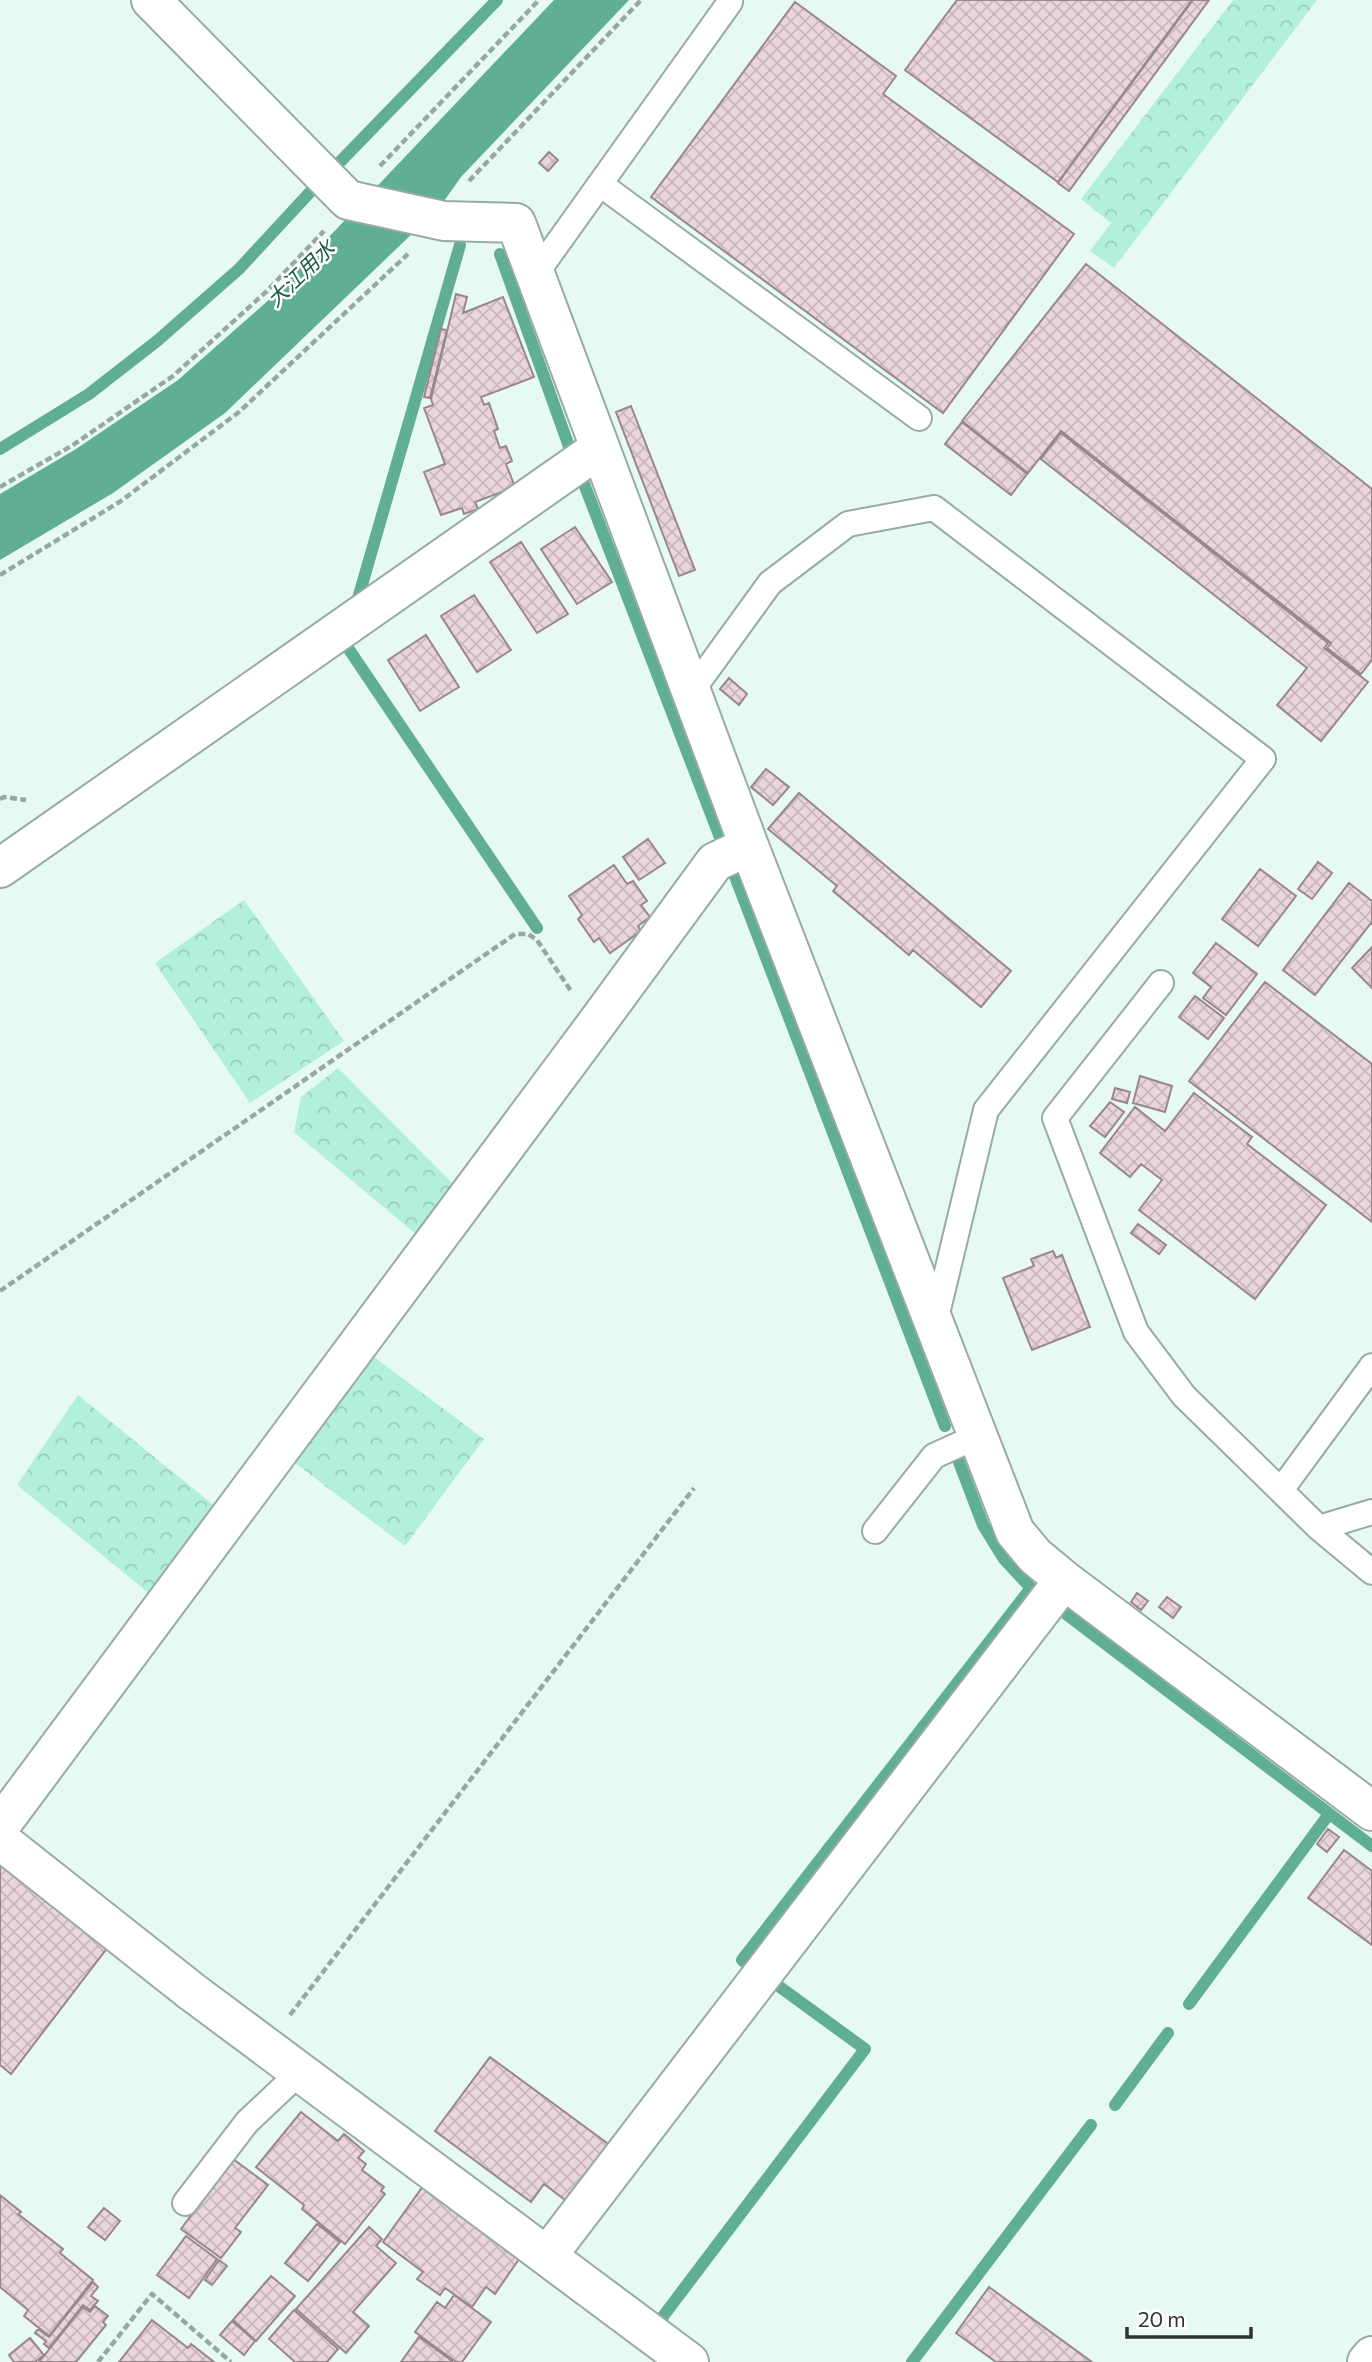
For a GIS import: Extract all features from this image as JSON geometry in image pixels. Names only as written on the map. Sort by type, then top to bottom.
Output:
[{"type":"street","points":[[151,0],[353,201],[438,220],[516,223],[748,846],[1015,1532],[1035,1556],[1063,1580],[1372,1811]]},
{"type":"street","points":[[0,868],[600,448]]},
{"type":"street","points":[[0,1826],[715,862],[748,846]]},
{"type":"street","points":[[547,2256],[1063,1580]]},
{"type":"street","points":[[0,1840],[191,1991],[690,2362]]},
{"type":"street","points":[[1367,2362],[1372,2356]]},
{"type":"lane","points":[[536,275],[730,2]]},
{"type":"lane","points":[[600,184],[919,418]]},
{"type":"lane","points":[[691,692],[770,583],[848,524],[934,508],[1263,758],[986,1110],[934,1326]]},
{"type":"lane","points":[[1161,983],[1055,1118],[1136,1332],[1184,1396],[1319,1528],[1372,1572]]},
{"type":"lane","points":[[1281,1490],[1372,1366]]},
{"type":"lane","points":[[875,1531],[934,1456],[978,1436]]},
{"type":"lane","points":[[1319,1528],[1372,1512]]},
{"type":"lane","points":[[185,2203],[247,2122],[300,2072]]},
{"type":"path","points":[[0,487],[73,445],[173,376],[267,291],[539,0]]},
{"type":"path","points":[[0,575],[121,501],[239,412],[438,220],[468,183],[641,0]]},
{"type":"path","points":[[0,1291],[515,934],[528,934],[537,940],[594,1027]]},
{"type":"path","points":[[266,2047],[694,1488]]},
{"type":"path","points":[[98,2362],[152,2294],[230,2362]]},
{"type":"green space","points":[[1233,0],[1317,0],[1114,268],[1090,251],[1111,223],[1081,199]]},
{"type":"green space","points":[[244,900],[344,1041],[250,1103],[155,963]]},
{"type":"green space","points":[[338,1068],[462,1193],[424,1241],[294,1132],[301,1097]]},
{"type":"green space","points":[[366,1351],[484,1439],[405,1546],[287,1457]]},
{"type":"green space","points":[[78,1395],[222,1512],[157,1600],[17,1485]]},
{"type":"water","name":"大江用水","points":[[554,0],[629,0],[461,177],[439,208],[225,413],[113,493],[0,560],[0,494],[76,449],[178,380],[271,298]]},
{"type":"building","points":[[957,0],[1192,0],[1058,182],[905,70]]},
{"type":"building","points":[[1193,0],[1209,0],[1069,191],[1058,183]]},
{"type":"building","points":[[795,2],[896,76],[883,94],[1074,234],[943,413],[651,197]]},
{"type":"building","points":[[549,152],[558,160],[548,171],[539,163]]},
{"type":"building","points":[[1086,264],[1372,489],[1372,660],[1361,674],[1327,648],[1331,643],[1061,431],[1028,473],[962,421]]},
{"type":"building","points":[[456,294],[467,297],[463,313],[503,297],[534,377],[481,397],[484,405],[489,403],[498,429],[494,431],[500,448],[506,446],[512,461],[506,464],[515,487],[475,502],[478,509],[464,514],[462,508],[441,515],[424,472],[445,464],[424,408],[433,405],[431,399]]},
{"type":"building","points":[[441,329],[447,330],[430,398],[424,397]]},
{"type":"building","points":[[631,406],[695,570],[679,576],[616,412]]},
{"type":"building","points":[[962,422],[1027,474],[1011,495],[945,444]]},
{"type":"building","points":[[1061,433],[1328,643],[1324,648],[1368,682],[1321,741],[1277,705],[1307,668],[1041,459]]},
{"type":"building","points":[[575,527],[612,582],[577,604],[541,549]]},
{"type":"building","points":[[521,542],[568,614],[537,633],[490,562]]},
{"type":"building","points":[[474,595],[511,650],[477,672],[441,616]]},
{"type":"building","points":[[426,635],[459,687],[420,711],[388,660]]},
{"type":"building","points":[[729,678],[747,694],[739,705],[720,689]]},
{"type":"building","points":[[766,769],[789,787],[773,805],[751,787]]},
{"type":"building","points":[[799,793],[1011,971],[981,1007],[913,950],[909,955],[833,891],[837,886],[768,829]]},
{"type":"building","points":[[648,839],[665,863],[639,880],[623,857]]},
{"type":"building","points":[[1318,862],[1332,873],[1312,899],[1298,889]]},
{"type":"building","points":[[614,865],[627,884],[633,881],[647,901],[641,905],[650,917],[638,926],[641,931],[610,953],[599,938],[594,942],[578,919],[582,915],[569,896]]},
{"type":"building","points":[[1260,869],[1296,896],[1258,946],[1222,919]]},
{"type":"building","points":[[1349,883],[1372,901],[1372,924],[1315,995],[1283,970]]},
{"type":"building","points":[[1216,943],[1257,974],[1226,1015],[1203,998],[1211,987],[1193,973]]},
{"type":"building","points":[[1372,947],[1372,988],[1352,968]]},
{"type":"building","points":[[1265,982],[1372,1064],[1372,1222],[1189,1081]]},
{"type":"building","points":[[1195,996],[1224,1018],[1208,1039],[1179,1017]]},
{"type":"building","points":[[1140,1076],[1172,1086],[1165,1112],[1133,1103]]},
{"type":"building","points":[[1115,1088],[1130,1092],[1127,1103],[1112,1099]]},
{"type":"building","points":[[1194,1093],[1252,1137],[1247,1144],[1326,1205],[1255,1299],[1139,1210],[1162,1180],[1141,1164],[1130,1177],[1100,1153],[1135,1107],[1165,1131]]},
{"type":"building","points":[[1110,1102],[1124,1112],[1105,1137],[1090,1126]]},
{"type":"building","points":[[1138,1224],[1166,1245],[1159,1254],[1131,1233]]},
{"type":"building","points":[[1053,1251],[1056,1258],[1062,1255],[1090,1327],[1032,1350],[1003,1278],[1034,1266],[1031,1259]]},
{"type":"building","points":[[1137,1593],[1148,1601],[1141,1610],[1131,1602]]},
{"type":"building","points":[[1167,1597],[1181,1607],[1173,1618],[1159,1607]]},
{"type":"building","points":[[1328,1829],[1339,1837],[1327,1852],[1317,1844]]},
{"type":"building","points":[[1344,1850],[1372,1871],[1372,1945],[1308,1898]]},
{"type":"building","points":[[0,1864],[108,1947],[11,2074],[0,2065]]},
{"type":"building","points":[[490,2057],[611,2146],[569,2203],[544,2184],[531,2202],[435,2131]]},
{"type":"building","points":[[301,2112],[338,2141],[344,2134],[364,2151],[358,2158],[366,2164],[362,2170],[384,2187],[381,2191],[385,2194],[345,2244],[302,2209],[304,2205],[256,2167]]},
{"type":"building","points":[[233,2159],[268,2185],[235,2228],[241,2232],[221,2258],[181,2229]]},
{"type":"building","points":[[426,2182],[510,2242],[505,2250],[519,2259],[495,2294],[486,2287],[472,2307],[445,2288],[440,2295],[417,2279],[423,2272],[383,2242]]},
{"type":"building","points":[[0,2195],[21,2212],[18,2214],[63,2249],[60,2253],[93,2280],[49,2336],[24,2316],[28,2310],[0,2287]]},
{"type":"building","points":[[104,2208],[120,2221],[105,2240],[88,2227]]},
{"type":"building","points":[[317,2224],[340,2242],[308,2281],[285,2263]]},
{"type":"building","points":[[369,2227],[382,2239],[376,2246],[396,2263],[353,2312],[369,2326],[346,2353],[296,2309]]},
{"type":"building","points":[[186,2236],[217,2259],[189,2298],[157,2275]]},
{"type":"building","points":[[219,2260],[227,2266],[212,2285],[205,2280]]},
{"type":"building","points":[[271,2276],[295,2296],[256,2341],[233,2320]]},
{"type":"building","points":[[93,2282],[98,2287],[91,2296],[98,2301],[90,2310],[83,2305],[49,2348],[44,2344],[46,2341],[35,2333],[38,2329],[49,2337]]},
{"type":"building","points":[[989,2287],[1092,2362],[996,2362],[956,2333]]},
{"type":"building","points":[[454,2295],[491,2322],[462,2362],[456,2362],[415,2332],[437,2302],[445,2308]]},
{"type":"building","points":[[95,2306],[108,2316],[103,2322],[106,2325],[76,2362],[39,2362],[83,2307],[90,2312]]},
{"type":"building","points":[[294,2310],[338,2349],[327,2362],[295,2362],[269,2339]]},
{"type":"building","points":[[152,2320],[188,2348],[191,2344],[214,2362],[119,2362]]},
{"type":"building","points":[[232,2321],[255,2341],[244,2355],[220,2335]]},
{"type":"building","points":[[419,2337],[452,2361],[452,2362],[401,2362]]},
{"type":"building","points":[[30,2338],[44,2355],[35,2362],[14,2362],[9,2355]]},
{"type":"waterway","points":[[336,166],[497,0]]},
{"type":"waterway","points":[[0,449],[89,394],[157,341],[239,269],[312,190]]},
{"type":"waterway","points":[[354,605],[460,245]]},
{"type":"waterway","points":[[500,254],[571,452]]},
{"type":"waterway","points":[[581,476],[721,840]]},
{"type":"waterway","points":[[346,645],[537,928]]},
{"type":"waterway","points":[[733,871],[945,1426]]},
{"type":"waterway","points":[[959,1462],[983,1525],[1004,1559],[1029,1586]]},
{"type":"waterway","points":[[749,1965],[742,1960],[1031,1588]]},
{"type":"waterway","points":[[1066,1614],[1372,1846]]},
{"type":"waterway","points":[[1189,2004],[1329,1814]]},
{"type":"waterway","points":[[666,2328],[658,2323],[865,2049],[773,1982]]},
{"type":"waterway","points":[[1115,2105],[1168,2033]]},
{"type":"waterway","points":[[912,2362],[1091,2125]]}]
